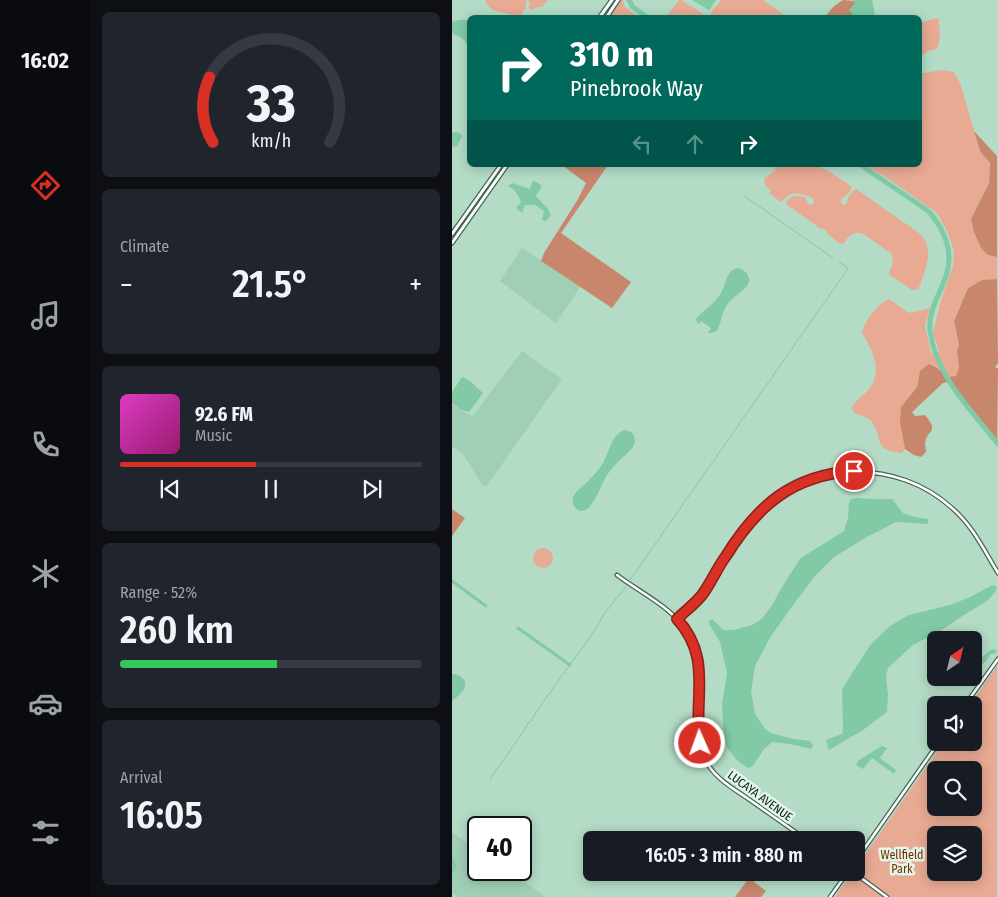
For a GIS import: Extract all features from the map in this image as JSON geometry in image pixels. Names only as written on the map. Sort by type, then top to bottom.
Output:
[{"type":"main road","points":[[601,15],[612,0]]},
{"type":"main road","points":[[608,15],[618,0]]},
{"type":"main road","points":[[452,234],[499,167]]},
{"type":"main road","points":[[452,243],[506,167]]},
{"type":"street","points":[[677,619],[703,593],[729,551],[758,512],[777,497],[796,486],[812,479],[835,473],[858,471],[883,474],[903,479],[930,491],[947,503],[964,520],[998,573]]},
{"type":"street","name":"LUCAYA AVENUE","points":[[617,575],[670,612],[690,635],[698,658],[700,675],[700,739],[702,750],[709,765],[725,783],[794,831]]},
{"type":"street","points":[[972,696],[998,660]]},
{"type":"street","points":[[865,848],[933,751]]},
{"type":"street","points":[[830,897],[842,881]]},
{"type":"street","points":[[865,881],[887,897]]},
{"type":"shaded area","points":[[692,0],[716,0],[709,10]]},
{"type":"shaded area","points":[[843,0],[854,1],[855,4],[849,10],[853,15],[826,15],[834,6]]},
{"type":"shaded area","points":[[872,0],[875,15],[853,15],[849,10],[855,4],[854,1]]},
{"type":"shaded area","points":[[467,20],[467,47],[463,39],[452,33],[452,22]]},
{"type":"shaded area","points":[[974,131],[997,156],[997,257],[988,255],[981,248],[971,219],[989,183],[990,163],[980,151]]},
{"type":"shaded area","points":[[452,133],[461,134],[462,137],[455,147],[452,146]]},
{"type":"shaded area","points":[[565,167],[607,167],[561,233],[631,282],[612,308],[541,261],[586,183]]},
{"type":"shaded area","points":[[533,181],[542,186],[536,196],[551,215],[546,221],[542,220],[544,211],[535,205],[525,205],[522,213],[516,208],[521,202],[513,189],[508,186],[512,183],[530,189]]},
{"type":"shaded area","points":[[522,248],[580,287],[556,323],[500,281]]},
{"type":"shaded area","points":[[738,268],[748,275],[749,283],[727,305],[717,331],[708,333],[711,328],[701,321],[699,324],[696,319],[719,297],[729,274]]},
{"type":"shaded area","points":[[997,279],[998,363],[995,367],[998,369],[997,446],[947,382],[943,383],[912,412],[915,416],[925,415],[932,425],[925,443],[926,452],[921,457],[914,455],[905,449],[900,422],[901,407],[917,387],[920,371],[929,364],[948,377],[956,376],[959,367],[957,352],[959,344],[954,321],[968,288],[982,280]]},
{"type":"shaded area","points":[[522,351],[562,379],[486,487],[481,483],[463,454],[452,447],[452,404],[472,417]]},
{"type":"shaded area","points":[[462,377],[470,381],[483,393],[469,412],[462,410],[452,403],[452,392]]},
{"type":"shaded area","points":[[625,430],[631,432],[635,440],[632,448],[607,475],[590,507],[582,511],[578,510],[574,507],[574,496],[601,466],[617,435]]},
{"type":"shaded area","points":[[851,499],[892,499],[903,513],[928,519],[928,524],[896,522],[867,537],[834,557],[816,575],[796,601],[771,636],[755,666],[751,692],[755,714],[765,729],[771,733],[793,739],[810,741],[813,745],[811,749],[772,742],[764,749],[753,766],[748,768],[738,761],[727,748],[722,704],[727,673],[720,642],[708,622],[712,619],[723,630],[734,630],[752,625],[762,619],[801,558],[844,531],[848,518],[849,503]]},
{"type":"shaded area","points":[[452,509],[465,518],[452,536]]},
{"type":"shaded area","points":[[993,585],[997,587],[987,601],[942,630],[927,631],[927,638],[913,645],[888,668],[886,676],[887,712],[863,730],[829,750],[826,740],[842,734],[842,690],[871,644],[890,626],[909,615],[950,605]]},
{"type":"shaded area","points":[[994,649],[997,651],[995,654],[990,654],[982,665],[982,657]]},
{"type":"shaded area","points":[[452,674],[462,677],[465,685],[461,693],[452,701]]},
{"type":"shaded area","points":[[882,746],[887,748],[880,758],[896,770],[894,774],[872,758],[863,769],[856,765],[859,760]]},
{"type":"shaded area","points":[[452,832],[467,843],[467,881],[523,881],[546,897],[458,897],[452,893]]},
{"type":"shaded area","points":[[747,881],[753,881],[766,891],[761,897],[735,897]]},
{"type":"green space","points":[[485,0],[527,0],[521,15],[513,15],[489,7]]},
{"type":"green space","points":[[528,0],[548,0],[542,7],[530,10]]},
{"type":"green space","points":[[621,0],[623,0],[624,6],[635,15],[610,15]]},
{"type":"green space","points":[[681,0],[705,15],[668,15]]},
{"type":"green space","points":[[721,0],[763,0],[784,15],[710,15]]},
{"type":"green space","points":[[938,18],[940,34],[937,49],[928,51],[922,56],[922,22]]},
{"type":"green space","points":[[942,70],[954,72],[960,83],[980,151],[990,163],[989,182],[971,219],[988,255],[997,257],[997,279],[982,280],[968,288],[954,320],[959,344],[957,352],[959,367],[956,376],[948,377],[937,368],[920,371],[917,387],[901,407],[905,449],[902,453],[893,452],[883,447],[872,422],[866,417],[854,413],[852,408],[870,388],[876,374],[875,360],[862,333],[872,313],[879,305],[889,299],[909,313],[930,308],[925,326],[931,353],[936,355],[939,351],[933,333],[941,300],[953,266],[954,251],[948,233],[937,213],[869,167],[922,167],[922,73]]},
{"type":"green space","points":[[819,167],[851,186],[849,192],[841,199],[842,204],[845,205],[847,203],[848,197],[856,189],[919,233],[928,248],[928,257],[918,289],[912,290],[890,275],[889,272],[893,263],[892,254],[865,235],[855,233],[841,244],[827,234],[828,232],[786,204],[789,199],[800,196],[806,198],[807,203],[811,205],[814,202],[813,198],[794,193],[781,202],[769,193],[771,191],[764,181],[765,178],[776,170],[774,168]]},
{"type":"green space","points":[[543,548],[550,551],[553,558],[550,565],[543,568],[536,565],[533,558],[536,551]]},
{"type":"green space","name":"Wellfield Park","points":[[997,666],[997,897],[835,897],[846,881],[865,881],[865,855],[927,766],[927,816],[982,816],[982,761],[930,761],[937,751],[982,751],[982,696],[976,696]]},
{"type":"waterway","points":[[629,0],[633,7],[644,15]]},
{"type":"waterway","points":[[864,167],[927,210],[944,235],[949,259],[946,276],[931,316],[930,330],[933,346],[939,362],[956,391],[998,444]]},
{"type":"waterway","points":[[744,196],[832,257]]},
{"type":"waterway","points":[[630,580],[847,270],[847,267],[839,262]]},
{"type":"waterway","points":[[452,581],[486,606]]},
{"type":"waterway","points":[[490,779],[606,612],[626,587]]},
{"type":"waterway","points":[[518,628],[570,665]]},
{"type":"waterway","points":[[452,860],[455,865],[452,872]]},
{"type":"route","points":[[700,743],[699,662],[691,639],[677,619],[701,595],[726,555],[758,512],[777,497],[801,483],[829,474],[854,471]]}]
